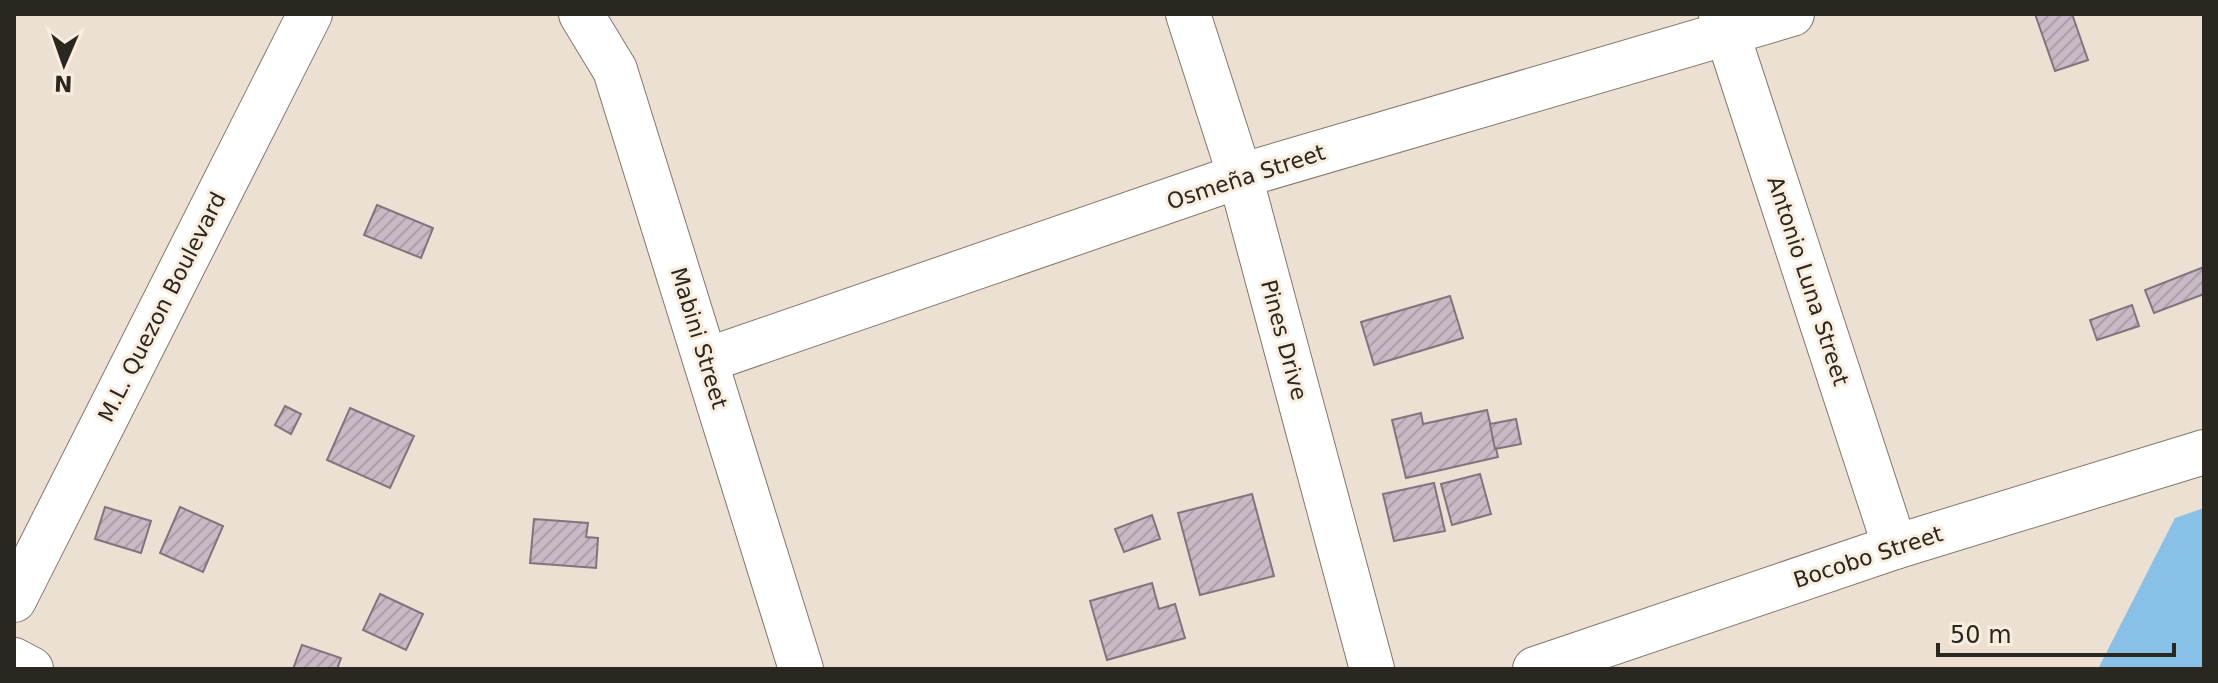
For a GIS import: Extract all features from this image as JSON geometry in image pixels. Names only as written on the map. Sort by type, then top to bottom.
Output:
[{"type":"street","name":"M.L. Quezon Boulevard","points":[[14,600],[310,14]]},
{"type":"street","name":"Mabini Street","points":[[581,14],[615,70],[801,669]]},
{"type":"street","name":"Pines Drive","points":[[1188,14],[1240,176],[1372,669]]},
{"type":"street","name":"Osmeña Street","points":[[707,360],[1240,176],[1724,24],[1792,14]]},
{"type":"street","name":"Antonio Luna Street","points":[[1724,24],[1895,547]]},
{"type":"street","name":"Bocobo Street","points":[[1535,669],[1895,547],[2204,452]]},
{"type":"street","points":[[14,660],[31,669]]},
{"type":"water","points":[[2204,508],[2204,669],[2098,669],[2175,518]]},
{"type":"building","points":[[2035,14],[2072,14],[2088,60],[2055,71]]},
{"type":"building","points":[[377,205],[433,228],[421,258],[364,235]]},
{"type":"building","points":[[2204,267],[2204,294],[2154,313],[2145,290]]},
{"type":"building","points":[[1450,296],[1463,338],[1374,365],[1361,322]]},
{"type":"building","points":[[2132,305],[2139,326],[2097,340],[2090,320]]},
{"type":"building","points":[[285,406],[301,414],[291,434],[275,425]]},
{"type":"building","points":[[350,408],[414,436],[390,488],[327,460]]},
{"type":"building","points":[[1487,410],[1498,457],[1406,478],[1392,420],[1421,413],[1423,424]]},
{"type":"building","points":[[1516,419],[1521,444],[1495,449],[1490,424]]},
{"type":"building","points":[[1480,474],[1491,514],[1452,525],[1441,484]]},
{"type":"building","points":[[1434,483],[1445,531],[1394,541],[1383,494]]},
{"type":"building","points":[[1252,494],[1274,576],[1200,595],[1178,513]]},
{"type":"building","points":[[105,507],[151,521],[141,553],[95,539]]},
{"type":"building","points":[[180,507],[223,526],[203,572],[160,553]]},
{"type":"building","points":[[1152,515],[1160,539],[1124,552],[1115,529]]},
{"type":"building","points":[[534,519],[588,523],[586,537],[598,538],[596,568],[530,563]]},
{"type":"building","points":[[1152,583],[1159,609],[1175,604],[1185,638],[1107,660],[1090,601]]},
{"type":"building","points":[[380,594],[423,614],[406,650],[363,630]]},
{"type":"building","points":[[302,645],[341,658],[337,669],[293,669]]}]
